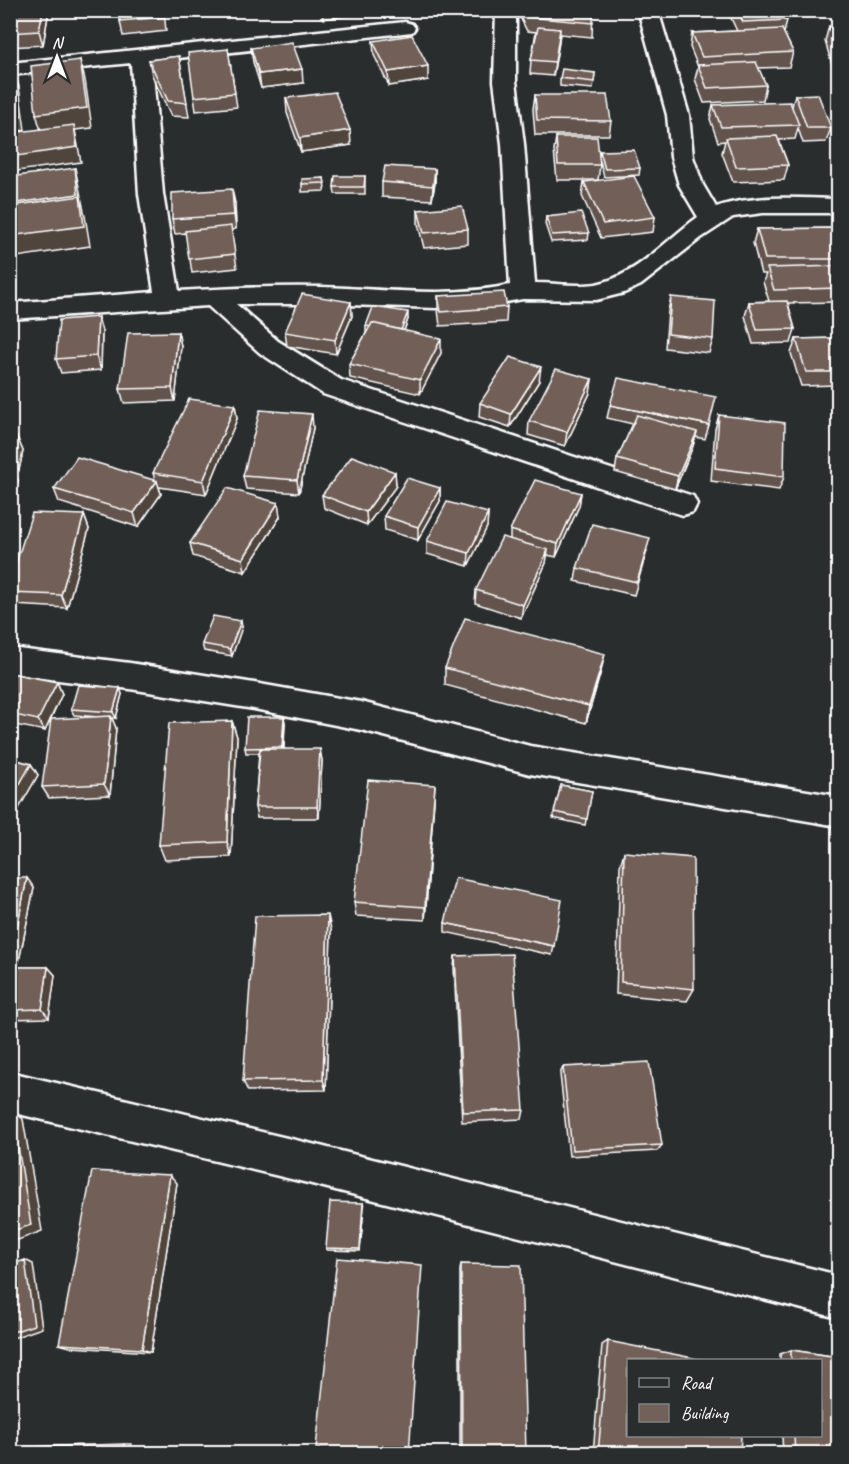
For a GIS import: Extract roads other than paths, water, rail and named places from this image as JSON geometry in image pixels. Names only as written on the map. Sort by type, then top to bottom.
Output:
[{"type":"street","points":[[506,10],[506,81],[513,144],[523,291]]},
{"type":"street","points":[[648,10],[666,80],[678,115],[682,157],[691,185],[711,219]]},
{"type":"street","points":[[10,69],[405,28]]},
{"type":"street","points":[[141,56],[151,194],[168,300]]},
{"type":"street","points":[[10,311],[214,297],[329,295],[401,299],[482,298],[523,291],[593,292],[618,287],[637,276],[711,219],[728,210],[838,206]]},
{"type":"street","points":[[214,297],[236,320],[292,366],[332,387],[683,504]]},
{"type":"street","points":[[10,661],[130,676],[254,696],[361,716],[530,760],[838,811]]},
{"type":"street","points":[[10,1092],[412,1189],[838,1297]]}]
